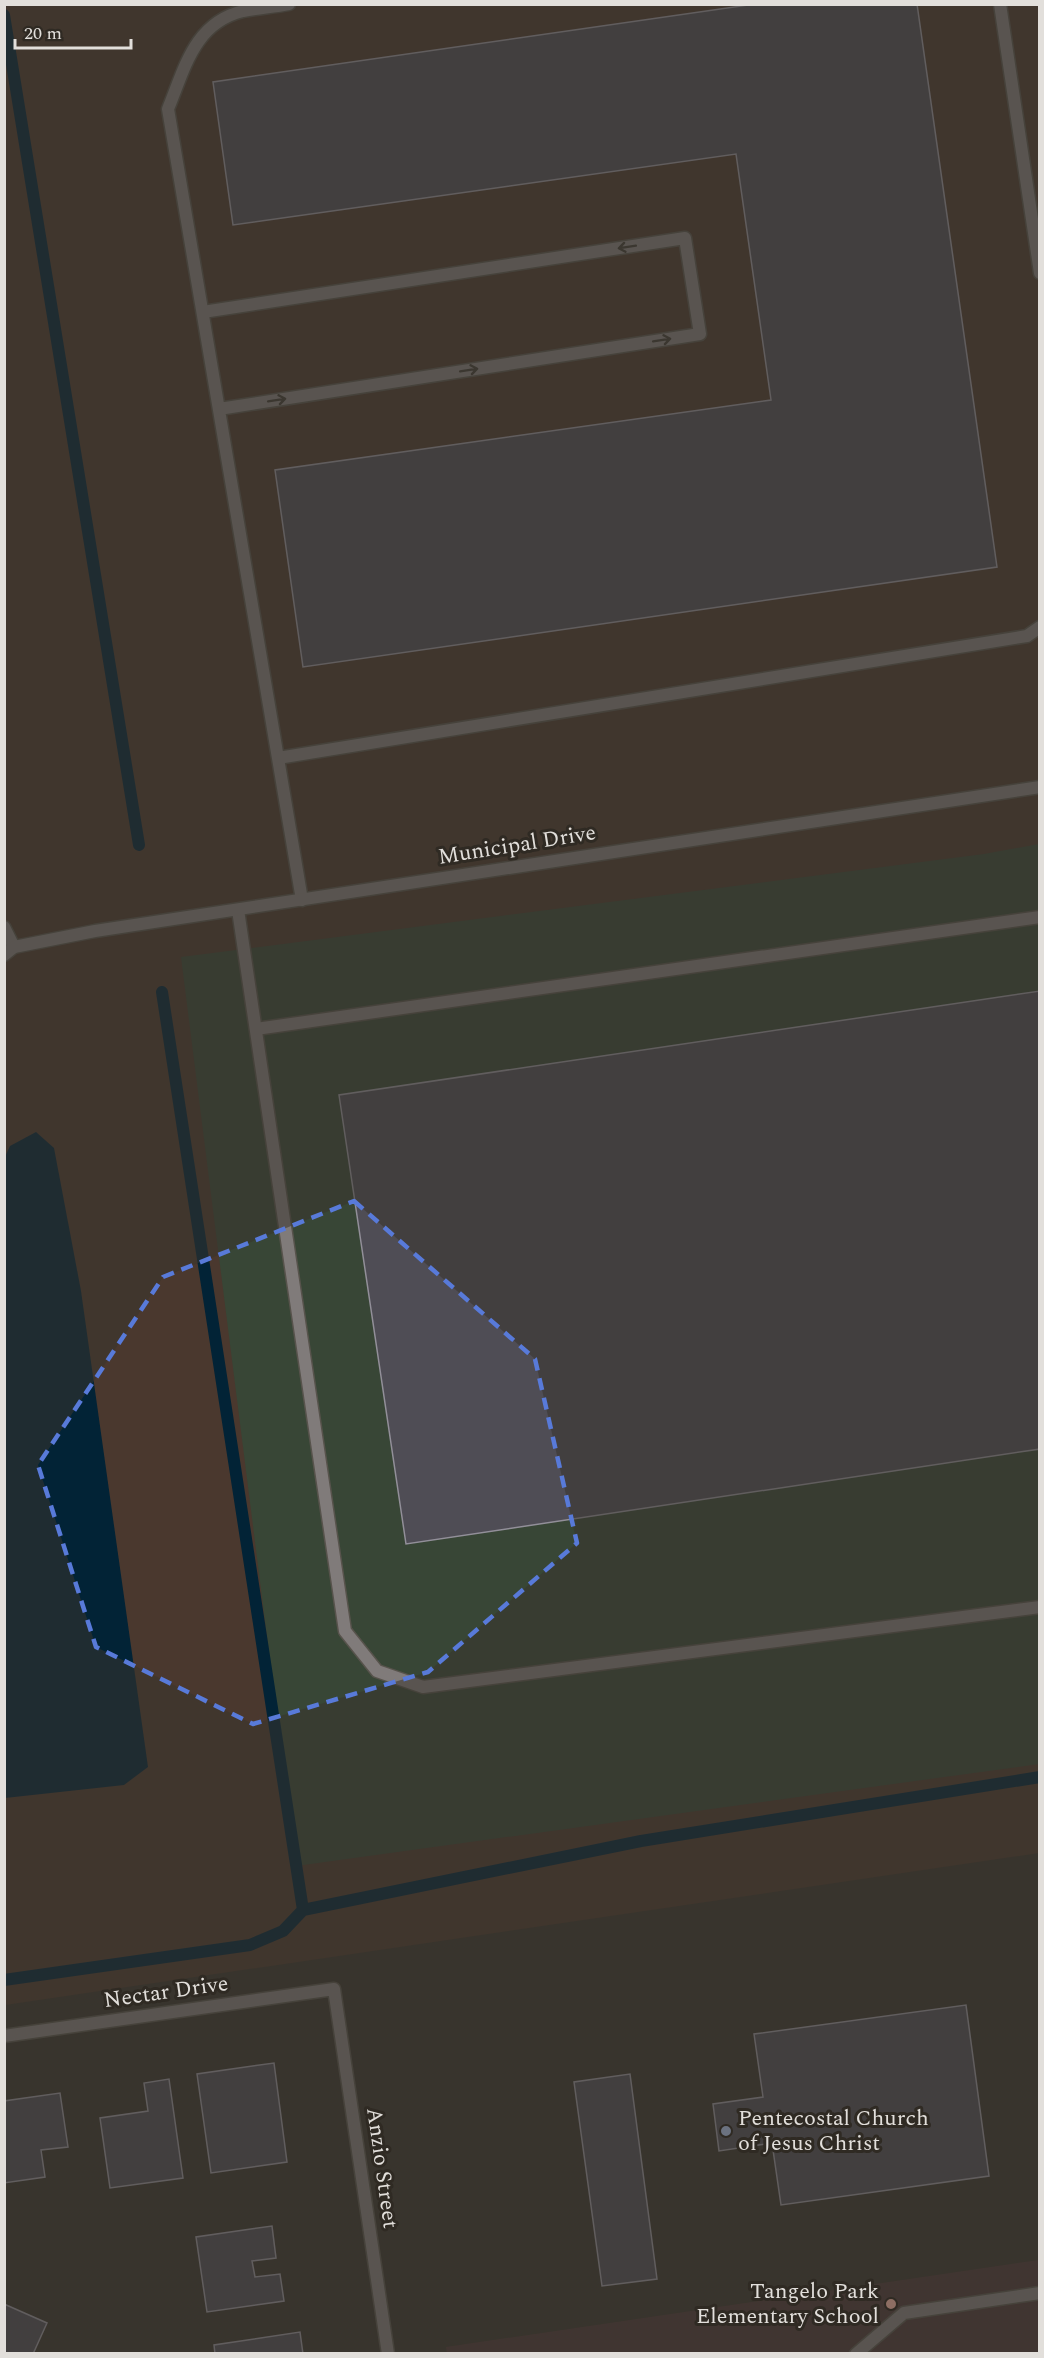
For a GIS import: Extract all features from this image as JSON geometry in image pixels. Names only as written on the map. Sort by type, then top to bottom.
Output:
[{"type":"street","points":[[290,4],[243,11],[226,17],[210,27],[194,45],[168,109],[302,900]]},
{"type":"street","points":[[1000,4],[1040,273]]},
{"type":"street","points":[[203,312],[685,238],[700,334],[219,409]]},
{"type":"street","points":[[278,758],[1027,636],[1040,627]]},
{"type":"street","name":"Municipal Drive","points":[[9,951],[95,932],[1040,787]]},
{"type":"street","points":[[238,910],[345,1631],[377,1671],[423,1687],[1040,1607]]},
{"type":"street","points":[[256,1029],[1040,917]]},
{"type":"street","points":[[4,927],[9,951]]},
{"type":"street","name":"Nectar Drive","points":[[4,2036],[334,1989]]},
{"type":"street","name":"Anzio Street","points":[[334,1989],[388,2354]]},
{"type":"street","points":[[856,2354],[904,2313],[1040,2293]]},
{"type":"highlighted area","points":[[354,1201],[535,1359],[577,1543],[428,1672],[253,1724],[96,1647],[38,1465],[163,1277]]},
{"type":"shaded area","points":[[4,5],[1039,5],[1039,1853],[5,2005]]},
{"type":"shaded area","name":"Tangelo Park Elementary School","points":[[1039,2260],[1039,2353],[447,2354],[446,2347]]},
{"type":"green space","points":[[1039,844],[1039,1764],[296,1866],[181,957],[984,854]]},
{"type":"water","points":[[36,1132],[54,1148],[81,1291],[148,1767],[124,1785],[5,1798],[4,1159],[10,1146]]},
{"type":"building","points":[[755,4],[917,4],[997,567],[303,667],[275,470],[771,400],[736,154],[233,225],[213,82]]},
{"type":"building","points":[[1040,991],[1040,1449],[406,1544],[339,1095]]},
{"type":"building","points":[[966,2005],[989,2176],[781,2205],[772,2143],[719,2151],[713,2104],[763,2097],[754,2034]]},
{"type":"building","points":[[274,2063],[287,2162],[211,2173],[197,2074]]},
{"type":"building","points":[[630,2074],[657,2279],[602,2286],[574,2082]]},
{"type":"building","points":[[169,2079],[183,2178],[110,2188],[100,2118],[148,2111],[144,2083]]},
{"type":"building","points":[[60,2093],[68,2147],[41,2150],[45,2177],[4,2183],[4,2101]]},
{"type":"building","points":[[272,2226],[276,2258],[252,2261],[255,2277],[280,2274],[284,2301],[207,2312],[196,2237]]},
{"type":"building","points":[[4,2304],[47,2323],[33,2354],[4,2354]]},
{"type":"building","points":[[300,2332],[303,2354],[215,2354],[214,2345]]},
{"type":"waterway","points":[[4,15],[139,845]]},
{"type":"waterway","points":[[162,992],[303,1910]]},
{"type":"waterway","points":[[4,1980],[250,1945],[283,1931],[303,1910],[641,1841],[1040,1777]]},
{"type":"place","name":"Pentecostal Church of Jesus Christ","points":[[726,2131]]},
{"type":"place","name":"Tangelo Park Elementary School","points":[[891,2304]]}]
